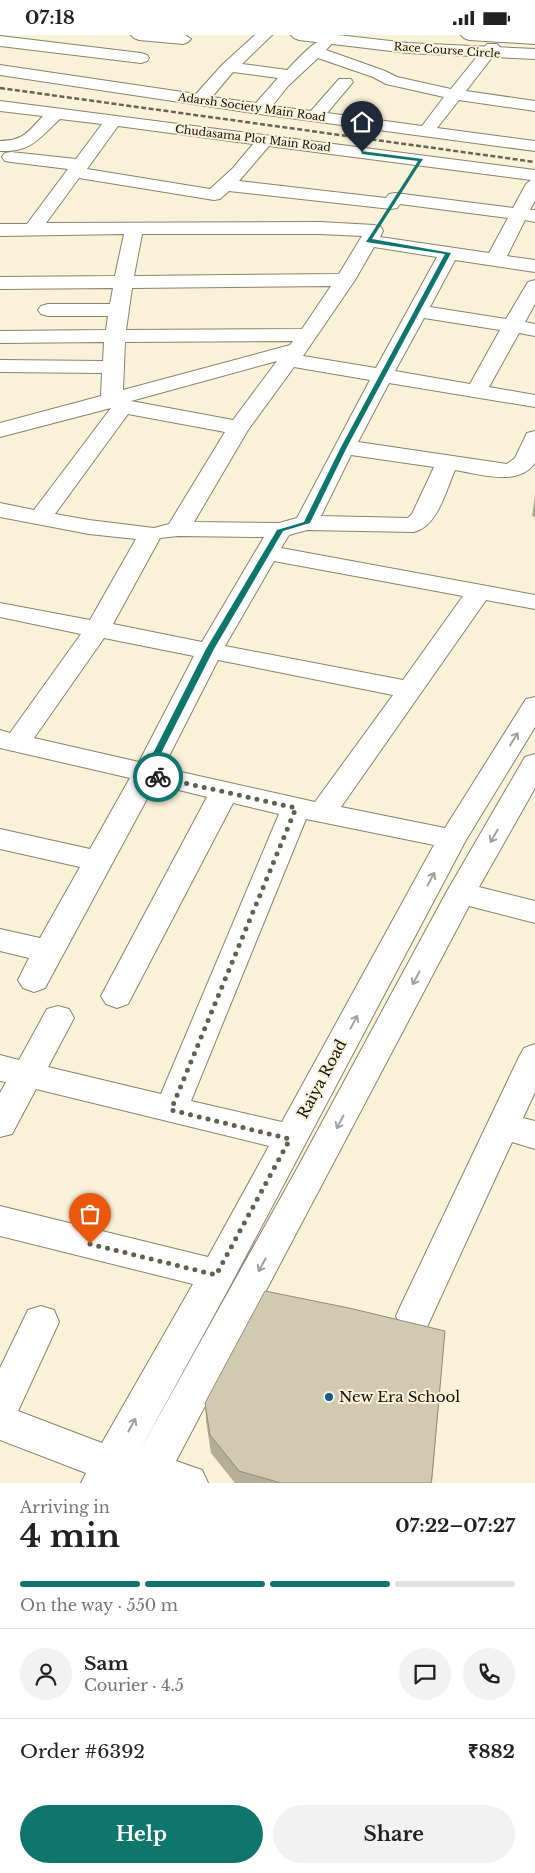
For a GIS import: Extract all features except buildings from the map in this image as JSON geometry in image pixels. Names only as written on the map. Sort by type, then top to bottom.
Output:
[{"type":"street","points":[[23,73],[65,35]]},
{"type":"street","points":[[140,35],[183,39]]},
{"type":"street","points":[[200,100],[229,67],[264,35]]},
{"type":"street","name":"Race Course Circle","points":[[299,35],[327,40],[408,48],[490,50],[514,40],[535,48]]},
{"type":"street","name":"Race Course Circle","points":[[347,35],[535,54]]},
{"type":"street","points":[[469,35],[514,40],[535,39]]},
{"type":"street","points":[[260,109],[290,75],[327,40]]},
{"type":"street","points":[[0,41],[141,58]]},
{"type":"street","points":[[427,130],[490,50]]},
{"type":"street","points":[[314,51],[378,74],[392,81],[456,95],[535,106]]},
{"type":"street","points":[[229,67],[290,75]]},
{"type":"street","name":"Adarsh Society Main Road","points":[[0,70],[260,109],[535,146]]},
{"type":"street","points":[[315,116],[344,82]]},
{"type":"street","name":"Chudasama Plot Main Road","points":[[0,106],[265,140],[413,171],[535,175]]},
{"type":"street","points":[[7,155],[26,143],[56,113]]},
{"type":"street","points":[[32,229],[114,120]]},
{"type":"street","points":[[178,229],[239,172],[265,140]]},
{"type":"street","points":[[7,155],[220,190],[392,201],[528,215]]},
{"type":"street","points":[[178,529],[238,427],[298,348],[346,280],[392,201],[413,171]]},
{"type":"street","points":[[495,260],[528,215],[535,184]]},
{"type":"street","points":[[0,230],[320,228],[371,236],[449,253],[535,266]]},
{"type":"street","points":[[40,518],[117,403],[111,367],[123,281],[134,229]]},
{"type":"street","points":[[306,523],[382,375],[449,253]]},
{"type":"street","points":[[0,283],[346,280]]},
{"type":"street","points":[[476,392],[535,286]]},
{"type":"street","points":[[48,310],[119,310]]},
{"type":"street","points":[[417,311],[535,331]]},
{"type":"street","points":[[0,337],[116,336],[298,348],[382,375],[535,401]]},
{"type":"street","points":[[1,428],[117,403],[298,348]]},
{"type":"street","points":[[0,366],[111,367]]},
{"type":"street","points":[[117,403],[238,427]]},
{"type":"street","points":[[344,447],[508,471],[517,470],[524,465],[535,438]]},
{"type":"street","points":[[0,511],[89,527],[151,534],[178,529],[280,530],[306,523],[414,525],[422,517],[447,463]]},
{"type":"street","points":[[34,980],[48,951],[146,775],[210,649],[280,530]]},
{"type":"street","points":[[151,534],[98,629],[8,741],[146,775],[309,811],[452,839]]},
{"type":"street","points":[[267,553],[535,602]]},
{"type":"street","points":[[171,1110],[309,811],[410,689],[479,592]]},
{"type":"street","points":[[0,610],[410,689]]},
{"type":"street","name":"Raiya Road","points":[[106,1473],[216,1275],[452,839],[535,705]]},
{"type":"street","points":[[146,1479],[461,893],[523,806],[535,763]]},
{"type":"street","points":[[117,996],[224,792]]},
{"type":"street","points":[[0,839],[98,861]]},
{"type":"street","points":[[461,893],[535,912]]},
{"type":"street","points":[[0,940],[48,951]]},
{"type":"street","points":[[0,1124],[14,1072],[58,1018]]},
{"type":"street","points":[[414,1316],[535,1057]]},
{"type":"street","points":[[14,1072],[290,1139]]},
{"type":"street","points":[[503,1125],[535,1135]]},
{"type":"street","points":[[0,1221],[216,1275]]},
{"type":"street","points":[[0,1409],[41,1322]]},
{"type":"street","points":[[0,1422],[106,1473],[188,1483]]},
{"type":"railway","points":[[0,88],[535,162]]},
{"type":"way so far","points":[[90,1244],[216,1275],[290,1139],[171,1110],[296,808],[158,777]]},
{"type":"place","name":"New Era School","points":[[329,1397]]},
{"type":"route","points":[[158,777],[146,775],[210,649],[280,530],[306,523],[382,375],[449,253],[368,241],[401,187],[421,159],[362,152]]}]
